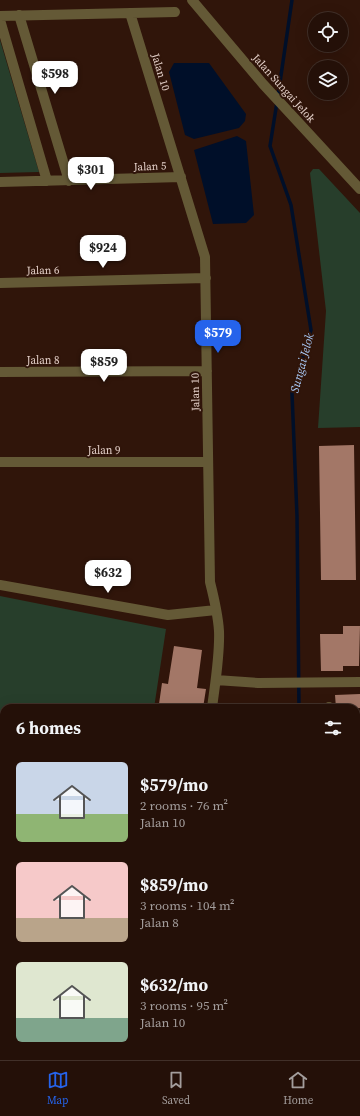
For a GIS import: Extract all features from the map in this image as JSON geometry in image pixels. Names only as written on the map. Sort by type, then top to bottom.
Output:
[{"type":"street","name":"Jalan Sungai Jelok","points":[[192,0],[263,84],[360,189]]},
{"type":"street","points":[[0,16],[175,12]]},
{"type":"street","name":"Jalan 10","points":[[130,13],[205,257],[210,582],[219,631],[216,680],[213,704]]},
{"type":"street","points":[[19,15],[69,180]]},
{"type":"street","points":[[0,20],[47,181]]},
{"type":"street","name":"Jalan 5","points":[[0,182],[181,178]]},
{"type":"street","name":"Jalan 6","points":[[0,283],[206,278]]},
{"type":"street","name":"Jalan 8","points":[[0,372],[207,371]]},
{"type":"street","name":"Jalan 9","points":[[0,462],[208,462]]},
{"type":"street","points":[[0,585],[168,615],[216,610]]},
{"type":"street","points":[[216,680],[258,683],[360,682]]},
{"type":"green space","points":[[0,40],[39,172],[0,173]]},
{"type":"green space","points":[[313,169],[319,169],[360,213],[360,427],[318,428],[326,311],[310,173]]},
{"type":"green space","points":[[0,596],[166,629],[155,704],[0,704]]},
{"type":"water","points":[[174,63],[209,63],[246,114],[245,121],[239,128],[194,139],[185,135],[169,72]]},
{"type":"water","points":[[237,136],[246,141],[254,215],[246,223],[213,224],[194,150]]},
{"type":"building","points":[[354,445],[356,580],[321,580],[319,446]]},
{"type":"building","points":[[343,626],[360,626],[359,666],[343,666],[343,671],[321,671],[320,634],[343,634]]},
{"type":"building","points":[[174,646],[202,650],[197,688],[206,689],[204,704],[159,704],[162,683],[168,684]]},
{"type":"building","points":[[360,694],[360,704],[336,704],[335,695]]},
{"type":"waterway","name":"Sungai Jelok","points":[[278,96],[292,0]]},
{"type":"waterway","name":"Sungai Jelok","points":[[277,102],[270,146],[291,205],[311,330],[292,393],[297,516],[299,704]]}]
